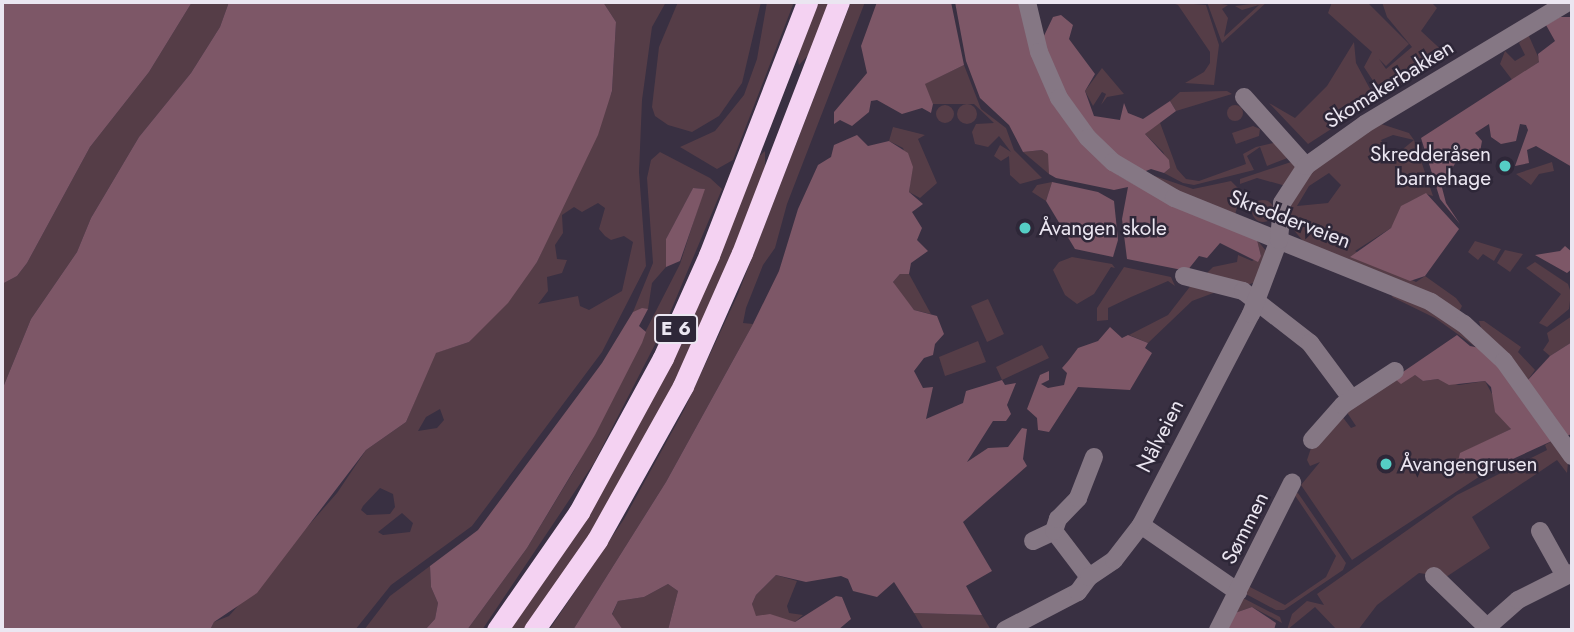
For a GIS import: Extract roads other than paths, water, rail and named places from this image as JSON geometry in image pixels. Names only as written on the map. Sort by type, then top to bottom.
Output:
[{"type":"highway","name":"E 6","points":[[497,630],[579,512],[663,358],[709,255],[807,2]]},
{"type":"highway","name":"E 6","points":[[534,630],[597,540],[683,386],[742,253],[839,2]]},
{"type":"street","name":"Skredderveien","points":[[1027,2],[1051,83],[1075,122],[1102,152],[1158,191],[1381,278],[1464,324],[1504,361],[1572,456]]},
{"type":"street","name":"Skomakerbakken","points":[[1279,240],[1282,202],[1306,166],[1387,110],[1567,2]]},
{"type":"street","points":[[1244,97],[1306,166]]},
{"type":"street","name":"Nålveien","points":[[1005,630],[1078,592],[1089,577],[1114,560],[1141,525],[1256,301],[1279,240]]},
{"type":"street","points":[[1184,276],[1234,287],[1256,301],[1310,343],[1352,398]]},
{"type":"street","points":[[1312,440],[1352,398],[1395,370]]},
{"type":"street","points":[[1033,541],[1054,531],[1058,519],[1077,498],[1094,457]]},
{"type":"street","name":"Sømmen","points":[[1218,630],[1292,484]]},
{"type":"street","name":"Sømmen","points":[[1141,525],[1238,592]]},
{"type":"street","points":[[1054,531],[1089,577]]},
{"type":"street","points":[[1434,576],[1487,629],[1518,600],[1568,574],[1540,531]]},
{"type":"place","name":"Skredderåsen barnehage","points":[[1505,166]]},
{"type":"place","name":"Åvangen skole","points":[[1025,228]]},
{"type":"place","name":"Åvangengrusen","points":[[1386,464]]}]
